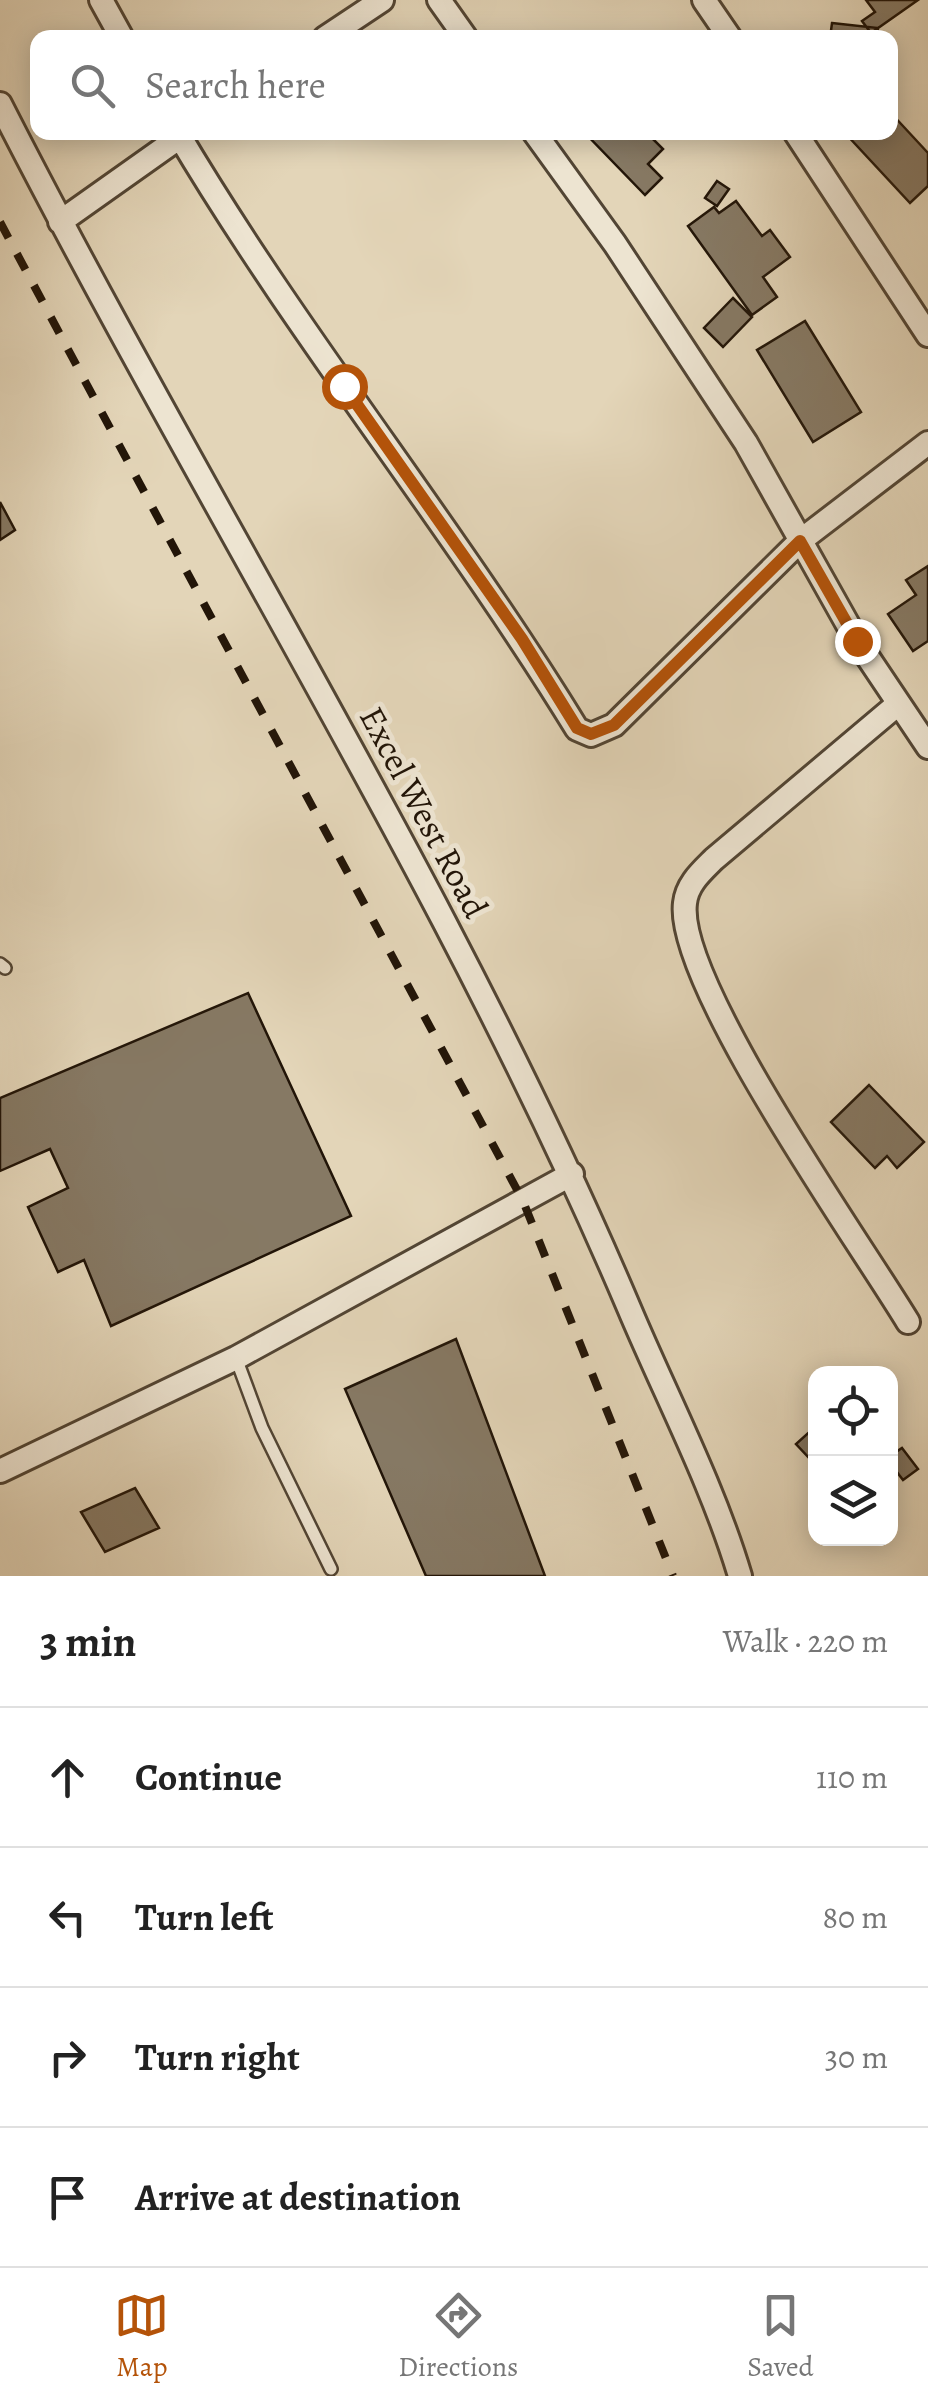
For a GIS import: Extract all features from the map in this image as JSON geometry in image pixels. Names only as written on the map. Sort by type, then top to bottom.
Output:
[{"type":"street","points":[[101,0],[118,30]]},
{"type":"street","points":[[336,30],[382,0]]},
{"type":"street","points":[[438,0],[460,30]]},
{"type":"street","points":[[704,0],[725,30]]},
{"type":"street","name":"Excel West Road","points":[[0,104],[60,222],[342,732],[572,1174],[740,1576]]},
{"type":"street","points":[[60,222],[173,140]]},
{"type":"street","points":[[185,140],[344,386],[522,639],[577,728],[591,734],[614,725],[800,541],[928,443]]},
{"type":"street","points":[[540,140],[746,442],[800,541],[928,748]]},
{"type":"street","points":[[800,140],[928,335]]},
{"type":"street","points":[[898,704],[714,859],[692,882],[685,904],[694,954],[730,1032],[908,1322]]},
{"type":"street","points":[[0,1471],[236,1358],[572,1174]]},
{"type":"lane","points":[[236,1358],[262,1428],[331,1569]]},
{"type":"building","points":[[866,0],[918,0],[875,30],[869,30],[862,21],[875,12]]},
{"type":"building","points":[[832,23],[878,28],[878,30],[831,30]]},
{"type":"building","points":[[898,121],[928,153],[928,186],[910,203],[852,140],[898,140]]},
{"type":"building","points":[[592,140],[654,140],[663,149],[648,164],[662,178],[645,195]]},
{"type":"building","points":[[717,181],[729,189],[717,206],[705,198]]},
{"type":"building","points":[[736,201],[762,236],[770,230],[790,257],[763,277],[777,297],[752,315],[688,226],[714,207],[719,213]]},
{"type":"building","points":[[733,298],[752,317],[723,347],[704,328]]},
{"type":"building","points":[[805,321],[861,412],[813,442],[757,350]]},
{"type":"building","points":[[0,502],[15,530],[0,540]]},
{"type":"building","points":[[928,566],[928,641],[913,651],[888,614],[916,595],[906,580]]},
{"type":"building","points":[[248,993],[351,1216],[111,1326],[84,1260],[58,1272],[28,1207],[68,1188],[50,1149],[0,1171],[0,1098]]},
{"type":"building","points":[[869,1085],[924,1142],[897,1168],[887,1156],[875,1168],[831,1122]]},
{"type":"building","points":[[456,1339],[545,1576],[426,1576],[345,1389]]},
{"type":"building","points":[[808,1433],[808,1457],[796,1444]]},
{"type":"building","points":[[902,1448],[918,1469],[903,1480],[898,1473],[898,1451]]},
{"type":"building","points":[[135,1488],[159,1528],[105,1552],[81,1512]]},
{"type":"railway","points":[[0,222],[523,1201],[673,1576]]},
{"type":"route","points":[[344,386],[522,639],[577,728],[591,734],[614,725],[800,541],[857,641]]}]
